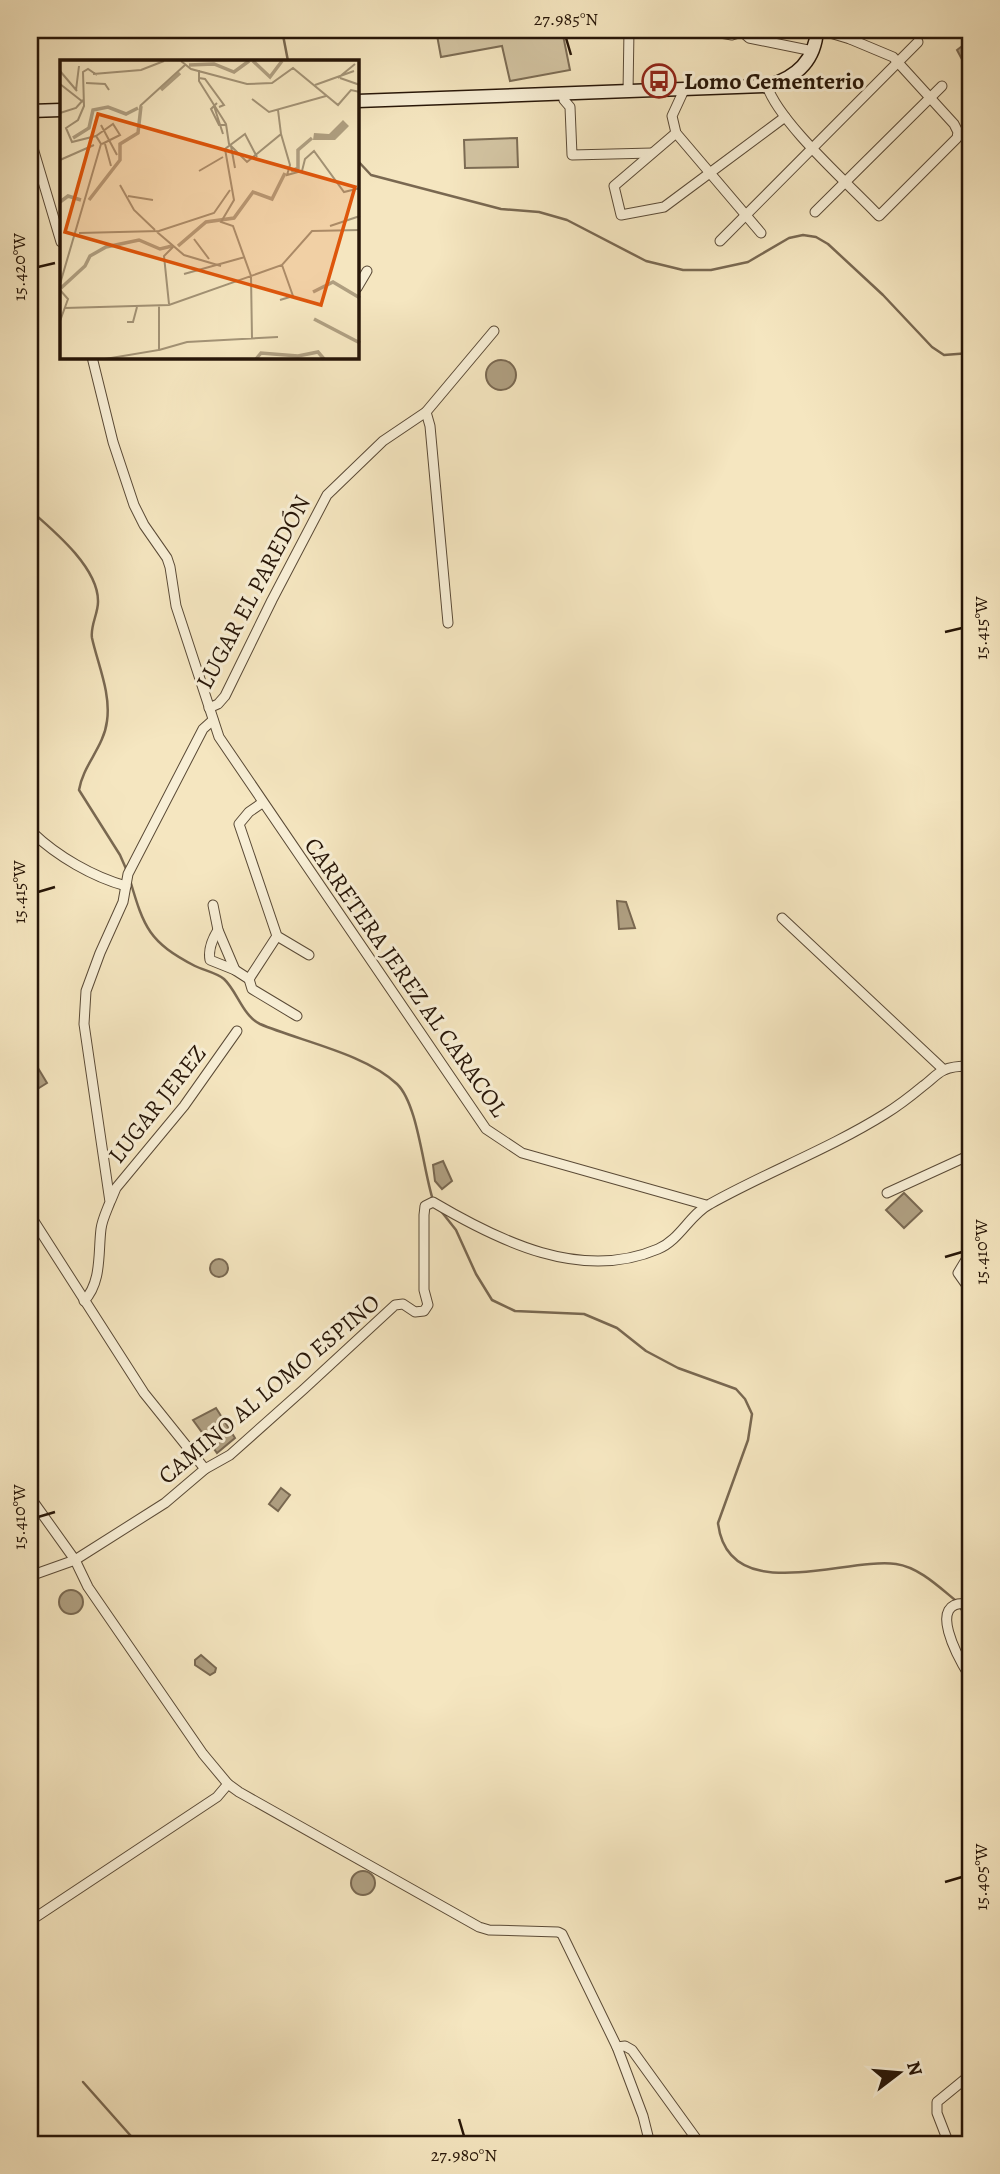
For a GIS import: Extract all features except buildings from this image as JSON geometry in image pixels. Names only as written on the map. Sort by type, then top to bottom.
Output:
[{"type":"main road","points":[[359,101],[767,86],[798,72],[808,62],[819,30]]},
{"type":"main road","points":[[30,111],[60,110]]},
{"type":"street","points":[[628,92],[629,30]]},
{"type":"street","points":[[703,30],[732,35],[741,31],[749,38],[813,51]]},
{"type":"street","points":[[767,86],[785,117],[880,216],[957,138],[958,132],[954,124],[899,61],[849,39],[819,30]]},
{"type":"street","points":[[849,39],[857,30]]},
{"type":"street","points":[[720,241],[918,42]]},
{"type":"street","points":[[815,212],[942,86]]},
{"type":"street","points":[[684,90],[672,116],[676,132],[761,233]]},
{"type":"street","points":[[563,94],[570,107],[572,155],[652,153]]},
{"type":"street","points":[[676,132],[614,186],[621,215],[660,210],[785,117]]},
{"type":"street","points":[[30,138],[60,239]]},
{"type":"street","points":[[359,285],[367,271]]},
{"type":"street","name":"LUGAR EL PAREDÓN","points":[[209,708],[218,704],[225,695],[327,495],[383,441],[426,412],[494,331]]},
{"type":"street","name":"CARRETERA JEREZ AL CARACOL","points":[[92,359],[113,442],[134,505],[167,558],[176,606],[219,737],[486,1129],[522,1153],[706,1205]]},
{"type":"street","points":[[426,412],[430,426],[448,623]]},
{"type":"street","points":[[84,1301],[91,1293],[101,1247],[101,1227],[110,1202],[83,1008],[86,992],[123,902],[128,874],[203,729],[213,720]]},
{"type":"street","points":[[262,803],[249,812],[239,824],[277,936],[309,955]]},
{"type":"street","points":[[30,834],[33,833],[46,845],[110,883],[125,887]]},
{"type":"street","points":[[214,905],[218,930],[235,970]]},
{"type":"street","points":[[782,918],[944,1070]]},
{"type":"street","points":[[218,930],[209,960],[235,970],[249,979],[252,989],[297,1016]]},
{"type":"street","points":[[249,979],[277,936]]},
{"type":"street","name":"LUGAR JEREZ","points":[[110,1202],[116,1188],[184,1106],[237,1031]]},
{"type":"street","points":[[706,1205],[835,1142],[885,1114],[944,1070],[970,1066]]},
{"type":"street","points":[[887,1193],[970,1155]]},
{"type":"street","name":"CAMINO AL LOMO ESPINO","points":[[30,1576],[75,1560],[166,1503],[205,1469],[230,1455],[395,1305],[403,1304],[415,1312],[424,1311],[428,1305],[424,1290],[424,1215],[428,1202],[433,1202],[509,1242],[572,1259],[600,1262],[660,1249],[706,1205]]},
{"type":"street","points":[[30,1215],[144,1393],[205,1469]]},
{"type":"street","points":[[970,1253],[958,1273],[970,1290]]},
{"type":"street","points":[[30,1497],[75,1560],[88,1587],[203,1754],[228,1784],[479,1927],[489,1930],[562,1934],[617,2047],[643,2116],[650,2144]]},
{"type":"street","points":[[970,1604],[953,1607],[946,1621],[956,1654],[970,1676]]},
{"type":"street","points":[[30,1921],[217,1797],[228,1784]]},
{"type":"street","points":[[617,2047],[625,2046],[632,2050],[700,2144]]},
{"type":"street","points":[[949,2144],[937,2113],[937,2102],[970,2075]]},
{"type":"shaded area","points":[[436,30],[562,30],[563,33],[555,36],[563,35],[570,70],[510,81],[502,46],[441,57]]},
{"type":"shaded area","points":[[970,40],[970,64],[966,67],[957,50]]},
{"type":"shaded area","points":[[517,138],[518,167],[465,168],[464,140]]},
{"type":"shaded area","points":[[501,360],[512,364],[516,375],[512,386],[501,390],[490,386],[486,375],[490,364]]},
{"type":"shaded area","points":[[617,901],[626,902],[635,928],[619,929]]},
{"type":"shaded area","points":[[38,1068],[47,1083],[34,1091],[30,1073]]},
{"type":"shaded area","points":[[443,1161],[452,1181],[442,1189],[435,1181],[433,1165]]},
{"type":"shaded area","points":[[904,1193],[922,1211],[904,1228],[886,1210]]},
{"type":"shaded area","points":[[219,1259],[225,1262],[228,1268],[225,1274],[219,1277],[213,1274],[210,1268],[213,1262]]},
{"type":"shaded area","points":[[216,1408],[235,1438],[217,1453],[193,1420]]},
{"type":"shaded area","points":[[281,1488],[290,1495],[278,1511],[269,1504]]},
{"type":"shaded area","points":[[71,1590],[80,1593],[83,1602],[80,1611],[71,1614],[62,1611],[59,1602],[62,1593]]},
{"type":"shaded area","points":[[201,1655],[216,1668],[215,1672],[210,1675],[195,1665],[195,1660]]},
{"type":"shaded area","points":[[363,1871],[371,1875],[375,1883],[371,1891],[363,1895],[355,1891],[351,1883],[355,1875]]},
{"type":"waterway","points":[[282,30],[288,60]]},
{"type":"waterway","points":[[359,162],[371,175],[501,209],[539,212],[567,220],[646,261],[683,270],[711,270],[748,262],[789,238],[803,235],[816,237],[828,244],[883,295],[932,347],[944,355],[970,353]]},
{"type":"waterway","points":[[30,510],[73,551],[91,576],[96,589],[98,606],[92,638],[106,690],[108,711],[102,739],[79,790],[120,855],[127,871]]},
{"type":"waterway","points":[[130,880],[150,932],[167,949],[224,979],[254,1020],[351,1056],[397,1084],[404,1093],[415,1122],[433,1200]]},
{"type":"waterway","points":[[441,1211],[456,1230],[476,1274],[492,1300],[515,1311],[584,1314],[617,1328],[646,1351],[678,1368],[736,1389],[745,1399],[752,1414],[748,1440],[718,1523],[726,1549],[743,1564],[765,1571],[791,1573],[896,1564],[920,1573],[955,1600]]},
{"type":"waterway","points":[[961,1609],[970,1617]]},
{"type":"waterway","points":[[83,2082],[138,2144]]},
{"type":"place","name":"Lomo Cementerio","points":[[659,81]]}]
